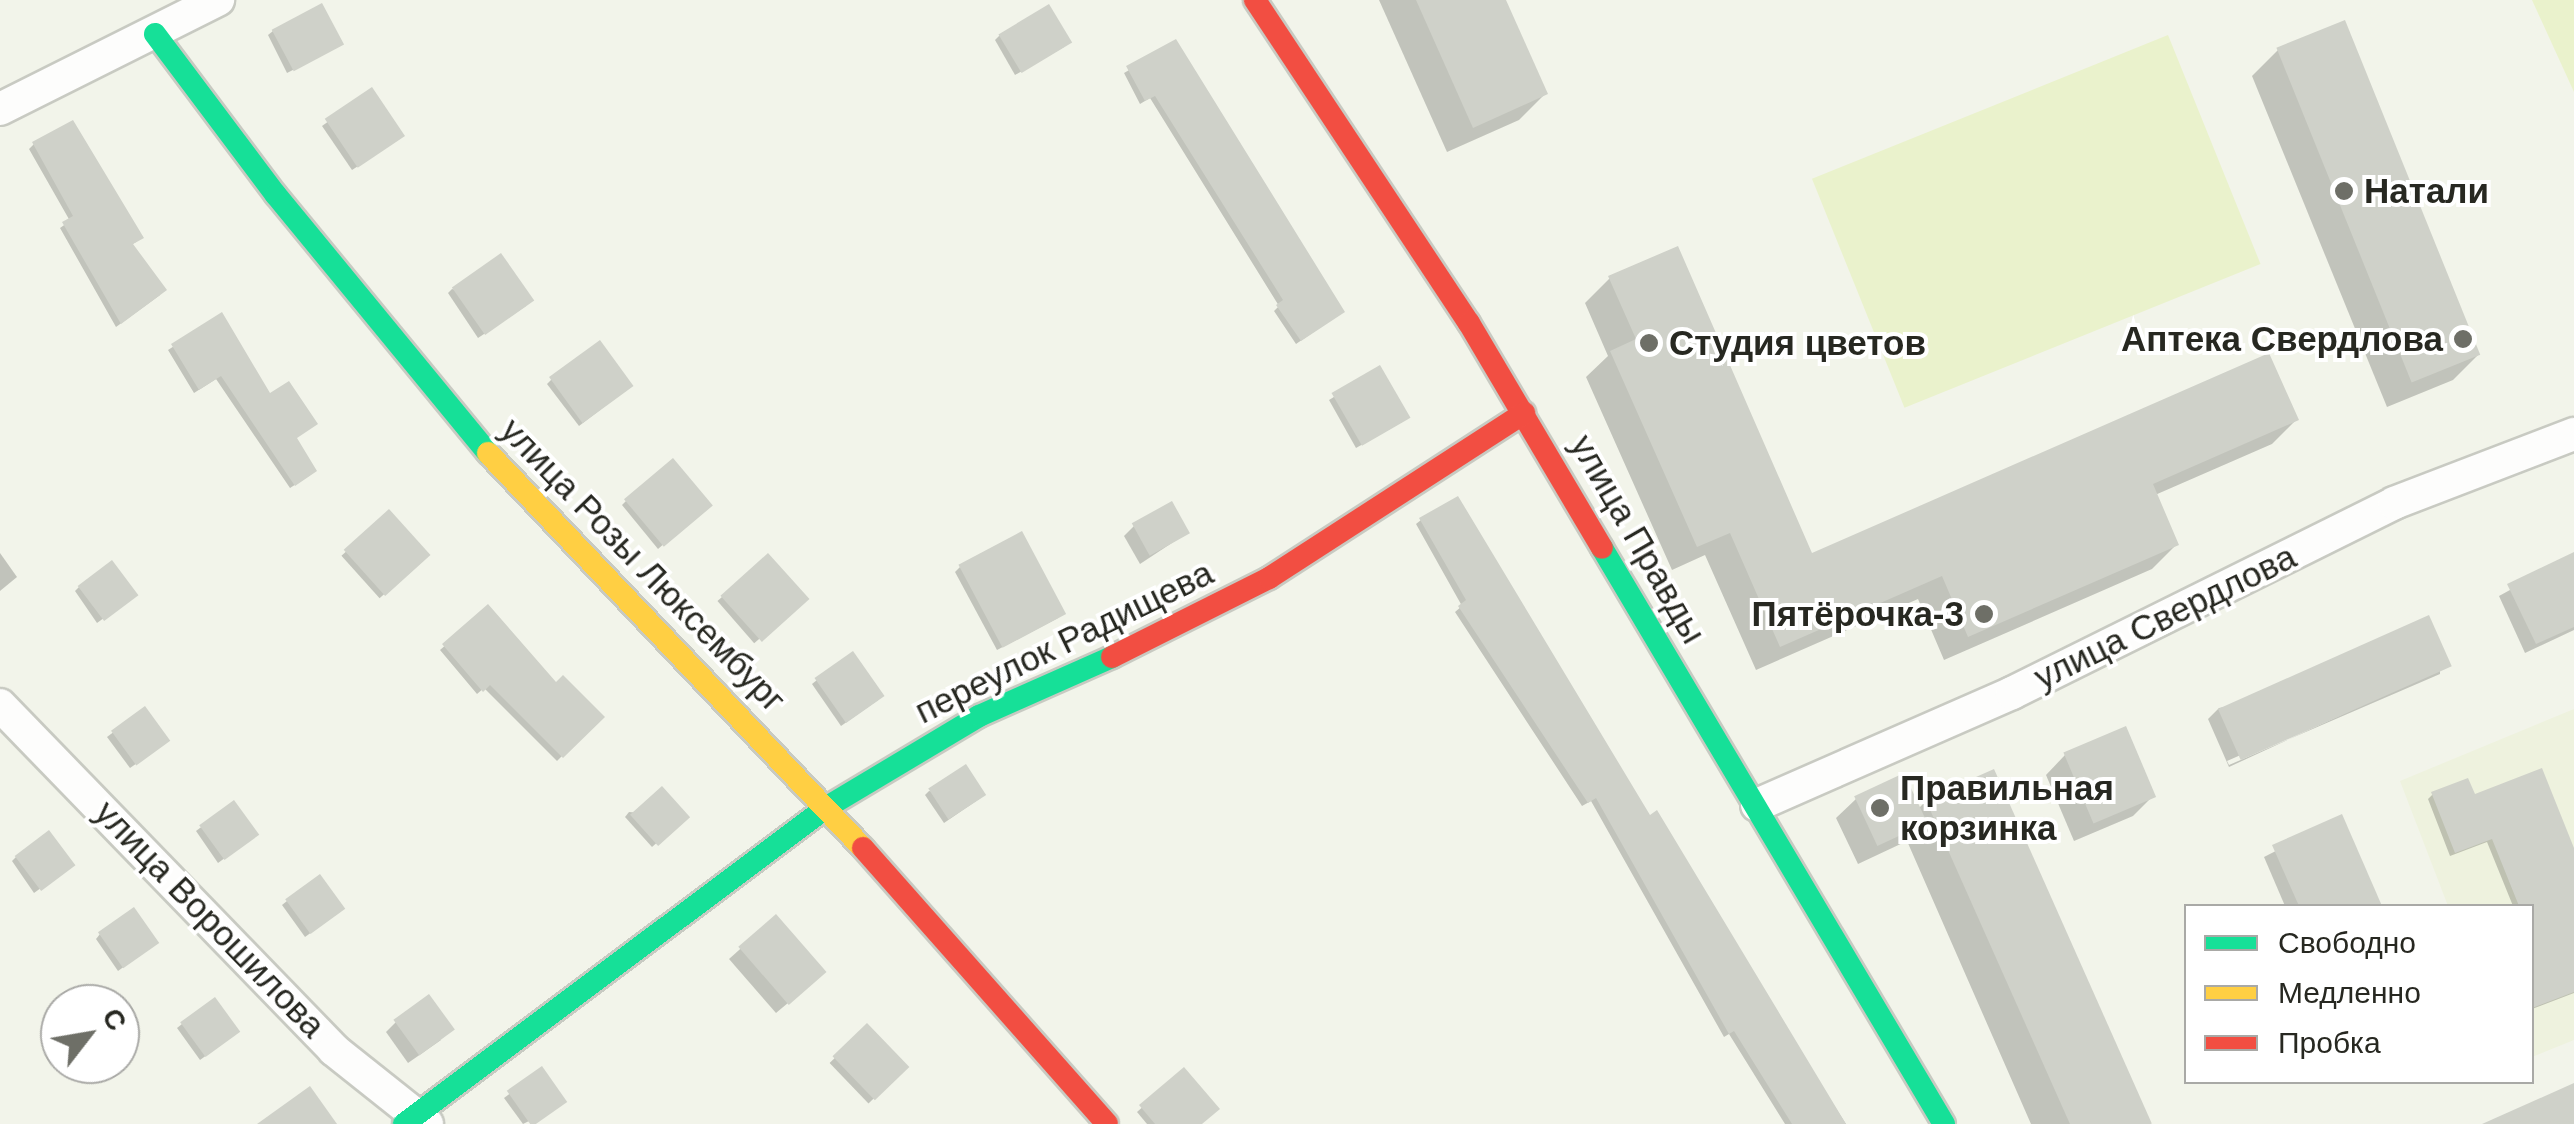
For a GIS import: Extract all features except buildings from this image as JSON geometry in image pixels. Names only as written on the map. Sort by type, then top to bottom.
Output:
[{"type":"street","points":[[0,108],[218,0]]},
{"type":"street","name":"улица Правды","points":[[1254,0],[1524,413],[1944,1124]]},
{"type":"street","name":"улица Розы Люксембург","points":[[156,34],[276,195],[414,356],[460,424],[827,807],[1107,1124]]},
{"type":"street","name":"переулок Радищева","points":[[415,1121],[827,807],[979,716],[1158,637],[1269,578],[1524,413]]},
{"type":"street","name":"улица Свердлова","points":[[1756,805],[2012,694],[2394,503],[2574,434]]},
{"type":"street","name":"улица Ворошилова","points":[[0,705],[334,1050],[415,1121]]},
{"type":"shaded area","points":[[2574,709],[2574,1040],[2534,1056],[2534,904],[2447,904],[2400,781]]},
{"type":"green space","points":[[2532,0],[2574,0],[2574,92]]},
{"type":"green space","points":[[2168,35],[2261,264],[1904,408],[1812,179]]},
{"type":"traffic: fast","points":[[155,34],[276,195],[488,453]]},
{"type":"traffic: fast","points":[[1602,548],[1944,1124]]},
{"type":"traffic: fast","points":[[404,1124],[827,807],[979,716],[1112,657]]},
{"type":"traffic: slow","points":[[488,453],[863,848]]},
{"type":"traffic: jam","points":[[1255,0],[1469,323],[1602,548]]},
{"type":"traffic: jam","points":[[1112,657],[1269,578],[1524,413]]},
{"type":"traffic: jam","points":[[863,848],[1107,1124]]},
{"type":"place","name":"Натали","points":[[2344,191]]},
{"type":"place","name":"Аптека Свердлова","points":[[2463,339]]},
{"type":"place","name":"Студия цветов","points":[[1649,343]]},
{"type":"place","name":"Пятёрочка-3","points":[[1984,614]]},
{"type":"place","name":"Правильная корзинка","points":[[1880,808]]}]
